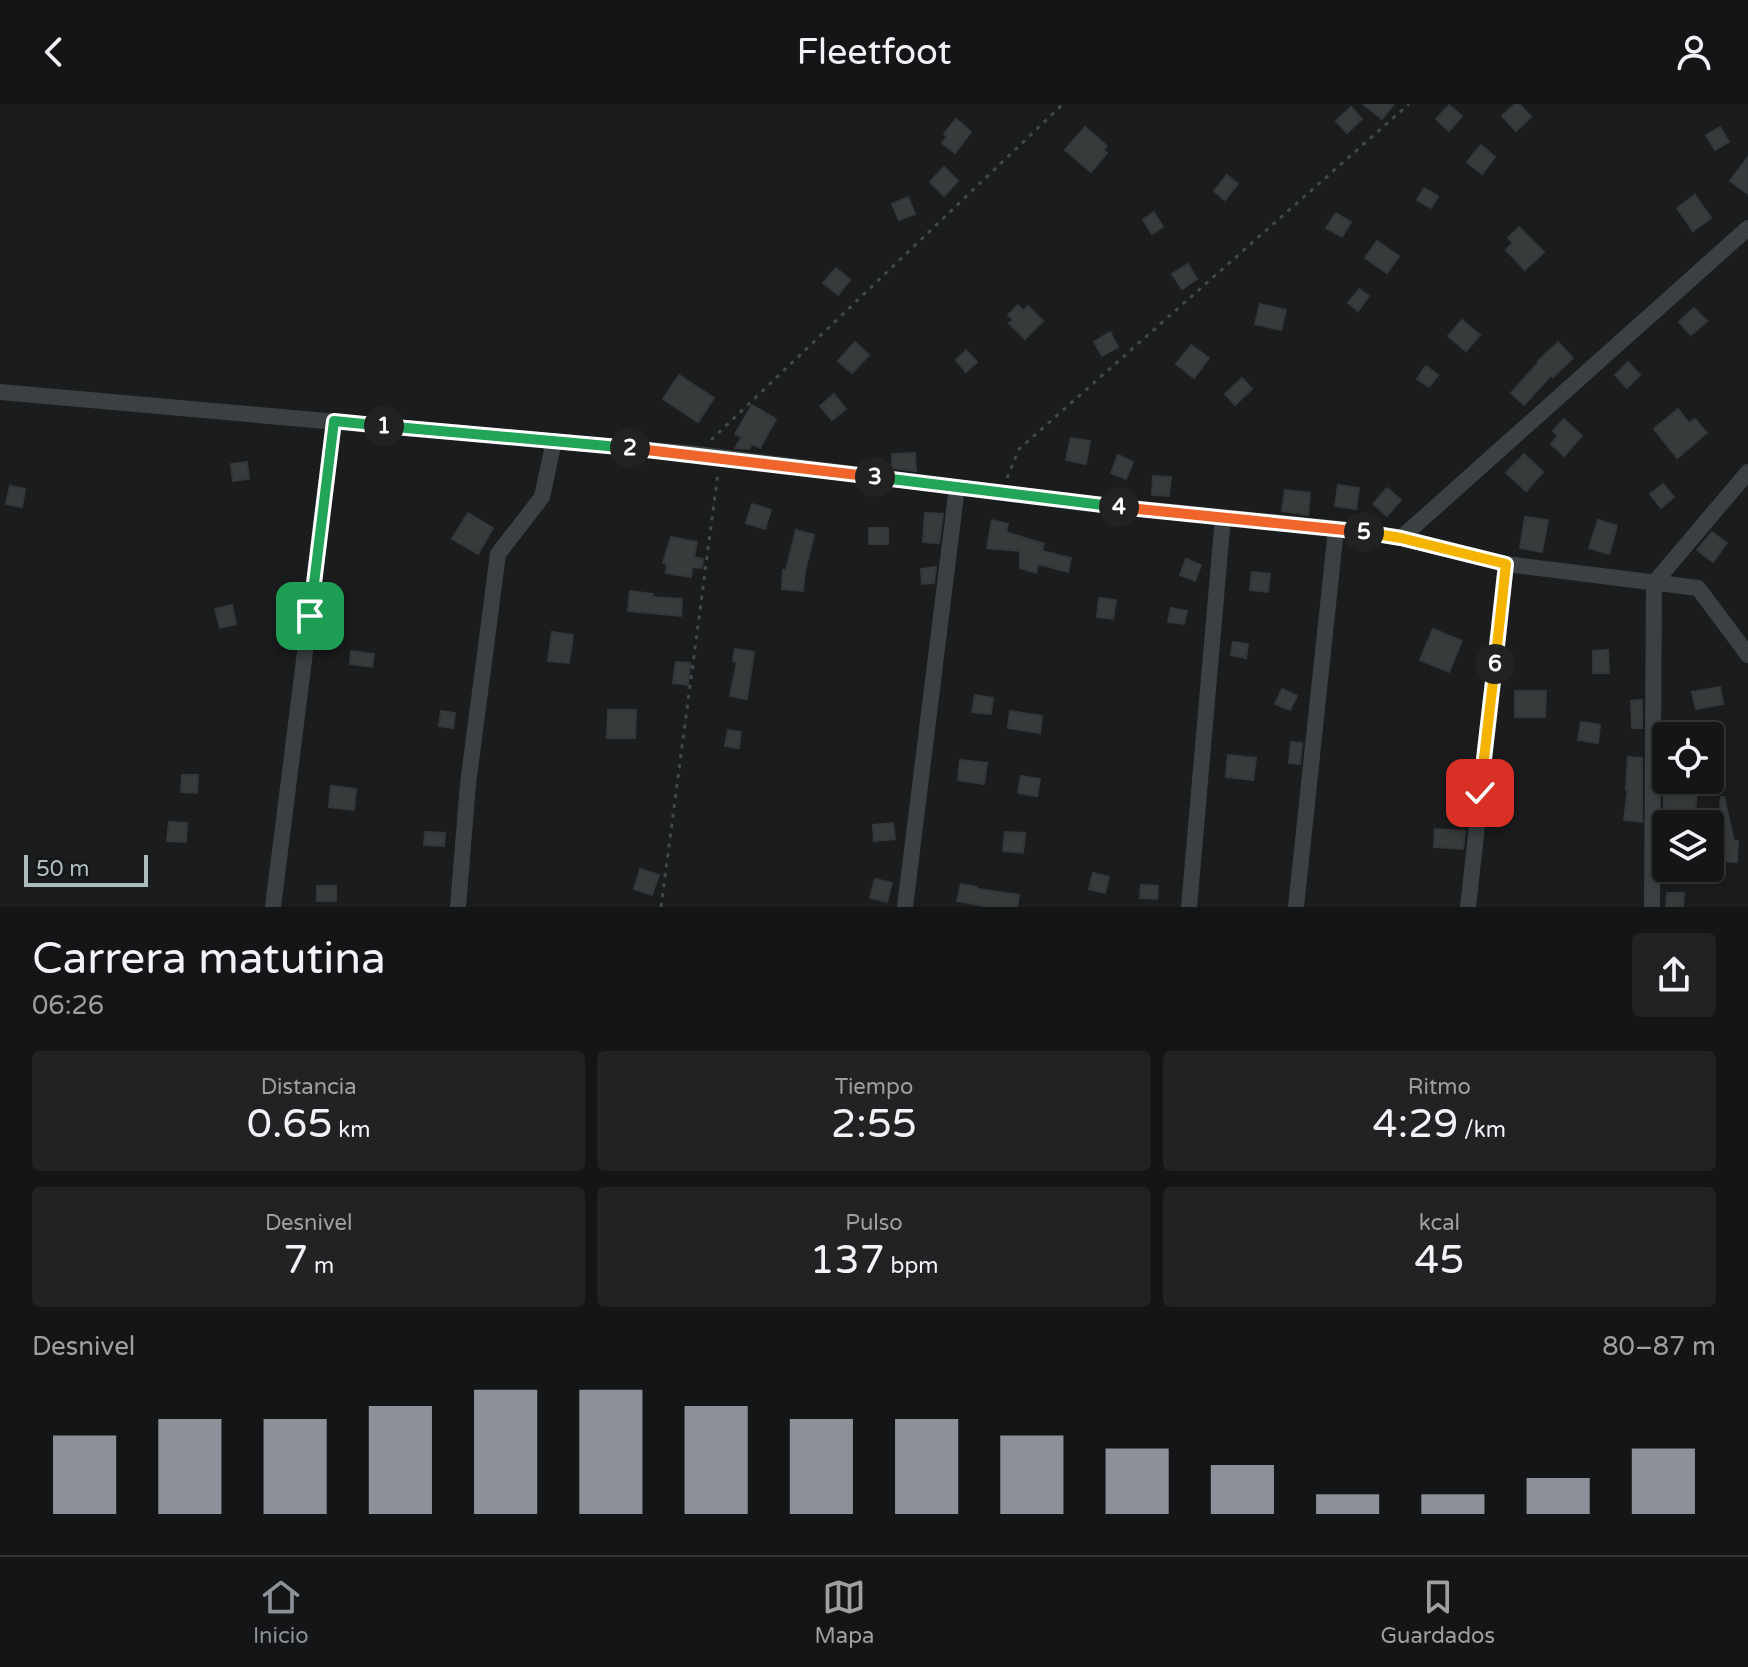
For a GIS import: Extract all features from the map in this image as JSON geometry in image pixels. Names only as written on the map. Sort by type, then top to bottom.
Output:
[{"type":"street","points":[[1401,538],[1748,228]]},
{"type":"street","points":[[0,392],[697,454],[1001,493],[1401,538],[1506,564],[1698,588],[1748,655]]},
{"type":"street","points":[[273,907],[334,421]]},
{"type":"street","points":[[458,907],[468,784],[498,554],[542,497],[554,441]]},
{"type":"street","points":[[1652,907],[1654,583],[1748,472]]},
{"type":"street","points":[[905,907],[957,487]]},
{"type":"street","points":[[1189,907],[1223,517]]},
{"type":"street","points":[[1296,907],[1336,529]]},
{"type":"street","points":[[1468,907],[1506,564]]},
{"type":"path","points":[[697,454],[1063,104]]},
{"type":"path","points":[[1001,493],[1019,449],[1409,104]]},
{"type":"path","points":[[661,907],[720,457]]},
{"type":"building","points":[[1363,104],[1394,104],[1382,119]]},
{"type":"building","points":[[1519,104],[1531,117],[1516,131],[1502,116]]},
{"type":"building","points":[[1449,105],[1462,116],[1449,131],[1436,119]]},
{"type":"building","points":[[1351,107],[1362,119],[1347,133],[1336,121]]},
{"type":"building","points":[[956,119],[971,132],[955,153],[942,143],[947,137],[944,134]]},
{"type":"building","points":[[1085,127],[1107,146],[1103,150],[1107,153],[1091,172],[1065,150]]},
{"type":"building","points":[[1720,127],[1729,142],[1715,150],[1706,135]]},
{"type":"building","points":[[1481,145],[1495,157],[1482,174],[1467,162]]},
{"type":"building","points":[[1748,157],[1748,194],[1730,181]]},
{"type":"building","points":[[944,167],[958,181],[944,196],[930,182]]},
{"type":"building","points":[[1227,175],[1238,184],[1225,200],[1214,191]]},
{"type":"building","points":[[1424,188],[1438,196],[1431,208],[1417,200]]},
{"type":"building","points":[[1695,195],[1711,218],[1693,231],[1677,208]]},
{"type":"building","points":[[908,197],[915,214],[899,220],[892,204]]},
{"type":"building","points":[[1154,212],[1163,227],[1152,234],[1143,220]]},
{"type":"building","points":[[1336,213],[1351,222],[1342,237],[1326,228]]},
{"type":"building","points":[[1519,227],[1544,252],[1525,270],[1506,250],[1513,243],[1508,238]]},
{"type":"building","points":[[1377,241],[1399,256],[1387,273],[1365,258]]},
{"type":"building","points":[[1188,264],[1197,279],[1182,289],[1172,274]]},
{"type":"building","points":[[836,268],[850,280],[838,295],[823,283]]},
{"type":"building","points":[[1359,289],[1369,296],[1358,311],[1348,303]]},
{"type":"building","points":[[1260,304],[1286,310],[1281,330],[1255,324]]},
{"type":"building","points":[[1018,305],[1023,311],[1028,306],[1043,321],[1025,339],[1009,323],[1013,320],[1008,315]]},
{"type":"building","points":[[1694,308],[1707,321],[1691,335],[1679,322]]},
{"type":"building","points":[[1462,320],[1480,335],[1466,351],[1448,336]]},
{"type":"building","points":[[1110,332],[1118,347],[1102,356],[1094,342]]},
{"type":"building","points":[[855,342],[869,355],[852,373],[838,361]]},
{"type":"building","points":[[1558,342],[1573,358],[1553,377],[1551,375],[1524,405],[1511,393]]},
{"type":"building","points":[[1191,345],[1209,358],[1194,378],[1176,364]]},
{"type":"building","points":[[966,350],[977,362],[966,372],[956,360]]},
{"type":"building","points":[[1628,362],[1640,375],[1627,388],[1615,375]]},
{"type":"building","points":[[1426,366],[1438,375],[1429,387],[1417,379]]},
{"type":"building","points":[[679,375],[714,398],[698,422],[663,399]]},
{"type":"building","points":[[1242,378],[1252,389],[1235,405],[1225,394]]},
{"type":"building","points":[[834,394],[846,409],[832,420],[820,406]]},
{"type":"building","points":[[752,405],[776,419],[760,448],[752,444],[749,449],[735,448],[742,437],[735,434]]},
{"type":"building","points":[[1678,409],[1689,423],[1695,419],[1707,433],[1677,458],[1654,429]]},
{"type":"building","points":[[1564,419],[1582,436],[1564,456],[1551,444],[1558,436],[1553,431]]},
{"type":"building","points":[[1071,438],[1090,441],[1086,464],[1066,460]]},
{"type":"building","points":[[915,453],[916,471],[892,468],[892,454]]},
{"type":"building","points":[[1524,454],[1543,472],[1526,491],[1506,473]]},
{"type":"building","points":[[1118,455],[1133,462],[1126,479],[1111,473]]},
{"type":"building","points":[[247,462],[249,479],[233,481],[231,464]]},
{"type":"building","points":[[1153,476],[1171,477],[1169,496],[1152,495]]},
{"type":"building","points":[[1663,484],[1674,497],[1661,508],[1650,494]]},
{"type":"building","points":[[1338,485],[1359,488],[1356,509],[1335,506]]},
{"type":"building","points":[[10,486],[25,489],[22,507],[6,504]]},
{"type":"building","points":[[1387,488],[1401,500],[1387,516],[1373,504]]},
{"type":"building","points":[[1285,490],[1310,493],[1308,515],[1282,511]]},
{"type":"building","points":[[752,504],[771,510],[765,529],[746,523]]},
{"type":"building","points":[[468,513],[493,528],[478,554],[452,539]]},
{"type":"building","points":[[925,513],[943,514],[939,543],[923,542]]},
{"type":"building","points":[[1525,517],[1548,520],[1542,552],[1520,548]]},
{"type":"building","points":[[992,520],[1008,524],[1006,532],[1044,544],[1042,551],[1071,558],[1068,572],[1038,564],[1036,573],[1020,568],[1020,551],[987,548]]},
{"type":"building","points":[[1598,520],[1617,526],[1609,554],[1589,548]]},
{"type":"building","points":[[869,528],[888,528],[888,544],[869,544]]},
{"type":"building","points":[[796,530],[814,535],[803,591],[782,589],[783,570],[786,570]]},
{"type":"building","points":[[1712,532],[1727,543],[1713,562],[1697,550]]},
{"type":"building","points":[[671,537],[697,542],[694,557],[703,559],[702,568],[692,567],[691,577],[666,573],[667,564],[663,563]]},
{"type":"building","points":[[1186,559],[1201,565],[1195,581],[1180,575]]},
{"type":"building","points":[[936,567],[934,583],[922,584],[921,569]]},
{"type":"building","points":[[1252,572],[1270,574],[1268,592],[1250,590]]},
{"type":"building","points":[[630,591],[653,594],[652,597],[682,599],[681,616],[628,611]]},
{"type":"building","points":[[1099,598],[1116,600],[1113,619],[1097,617]]},
{"type":"building","points":[[232,605],[236,624],[220,628],[215,609]]},
{"type":"building","points":[[1171,608],[1187,611],[1184,624],[1168,622]]},
{"type":"building","points":[[1433,629],[1462,641],[1449,672],[1420,660]]},
{"type":"building","points":[[552,632],[573,635],[569,663],[548,661]]},
{"type":"building","points":[[1233,642],[1248,644],[1246,658],[1231,655]]},
{"type":"building","points":[[735,649],[754,652],[747,699],[730,696],[737,662],[733,661]]},
{"type":"building","points":[[1608,650],[1609,673],[1593,673],[1593,651]]},
{"type":"building","points":[[351,651],[374,654],[372,667],[350,664]]},
{"type":"building","points":[[676,662],[690,663],[688,685],[673,683]]},
{"type":"building","points":[[1720,687],[1723,704],[1696,709],[1692,692]]},
{"type":"building","points":[[1282,689],[1297,696],[1290,710],[1275,704]]},
{"type":"building","points":[[1515,691],[1546,691],[1545,717],[1515,717]]},
{"type":"building","points":[[975,695],[993,698],[991,714],[972,712]]},
{"type":"building","points":[[1642,700],[1642,728],[1632,728],[1631,701]]},
{"type":"building","points":[[608,710],[636,710],[635,738],[607,738]]},
{"type":"building","points":[[441,711],[455,713],[453,728],[439,726]]},
{"type":"building","points":[[1010,711],[1042,716],[1040,733],[1008,728]]},
{"type":"building","points":[[1581,722],[1600,725],[1598,743],[1578,740]]},
{"type":"building","points":[[728,730],[741,732],[739,748],[725,746]]},
{"type":"building","points":[[1291,742],[1302,743],[1300,764],[1289,763]]},
{"type":"building","points":[[1228,755],[1256,758],[1253,780],[1226,777]]},
{"type":"building","points":[[1628,757],[1642,758],[1642,822],[1624,820]]},
{"type":"building","points":[[960,760],[987,763],[984,784],[958,780]]},
{"type":"building","points":[[182,775],[198,775],[197,793],[181,792]]},
{"type":"building","points":[[1021,776],[1040,779],[1037,796],[1018,793]]},
{"type":"building","points":[[331,786],[356,789],[354,810],[329,807]]},
{"type":"building","points":[[1664,794],[1697,794],[1695,810],[1664,808]]},
{"type":"building","points":[[1721,797],[1724,797],[1734,841],[1738,841],[1737,862],[1724,861],[1724,810],[1716,810],[1720,809]]},
{"type":"building","points":[[169,822],[187,823],[186,842],[167,841]]},
{"type":"building","points":[[893,823],[895,839],[874,841],[873,825]]},
{"type":"building","points":[[1435,829],[1465,831],[1463,849],[1434,847]]},
{"type":"building","points":[[425,832],[445,833],[444,846],[424,845]]},
{"type":"building","points":[[1005,832],[1025,833],[1023,853],[1003,851]]},
{"type":"building","points":[[640,869],[659,875],[652,895],[634,889]]},
{"type":"building","points":[[1093,873],[1109,877],[1105,893],[1089,889]]},
{"type":"building","points":[[875,879],[892,883],[887,902],[870,898]]},
{"type":"building","points":[[961,884],[1019,895],[1017,907],[989,907],[957,901]]},
{"type":"building","points":[[1141,885],[1158,886],[1157,899],[1140,898]]},
{"type":"building","points":[[317,886],[336,886],[336,901],[317,901]]},
{"type":"building","points":[[1667,893],[1684,893],[1683,907],[1666,907]]},
{"type":"route","points":[[310,616],[334,421],[697,454],[1083,503],[1361,531],[1506,564],[1480,793]]}]
